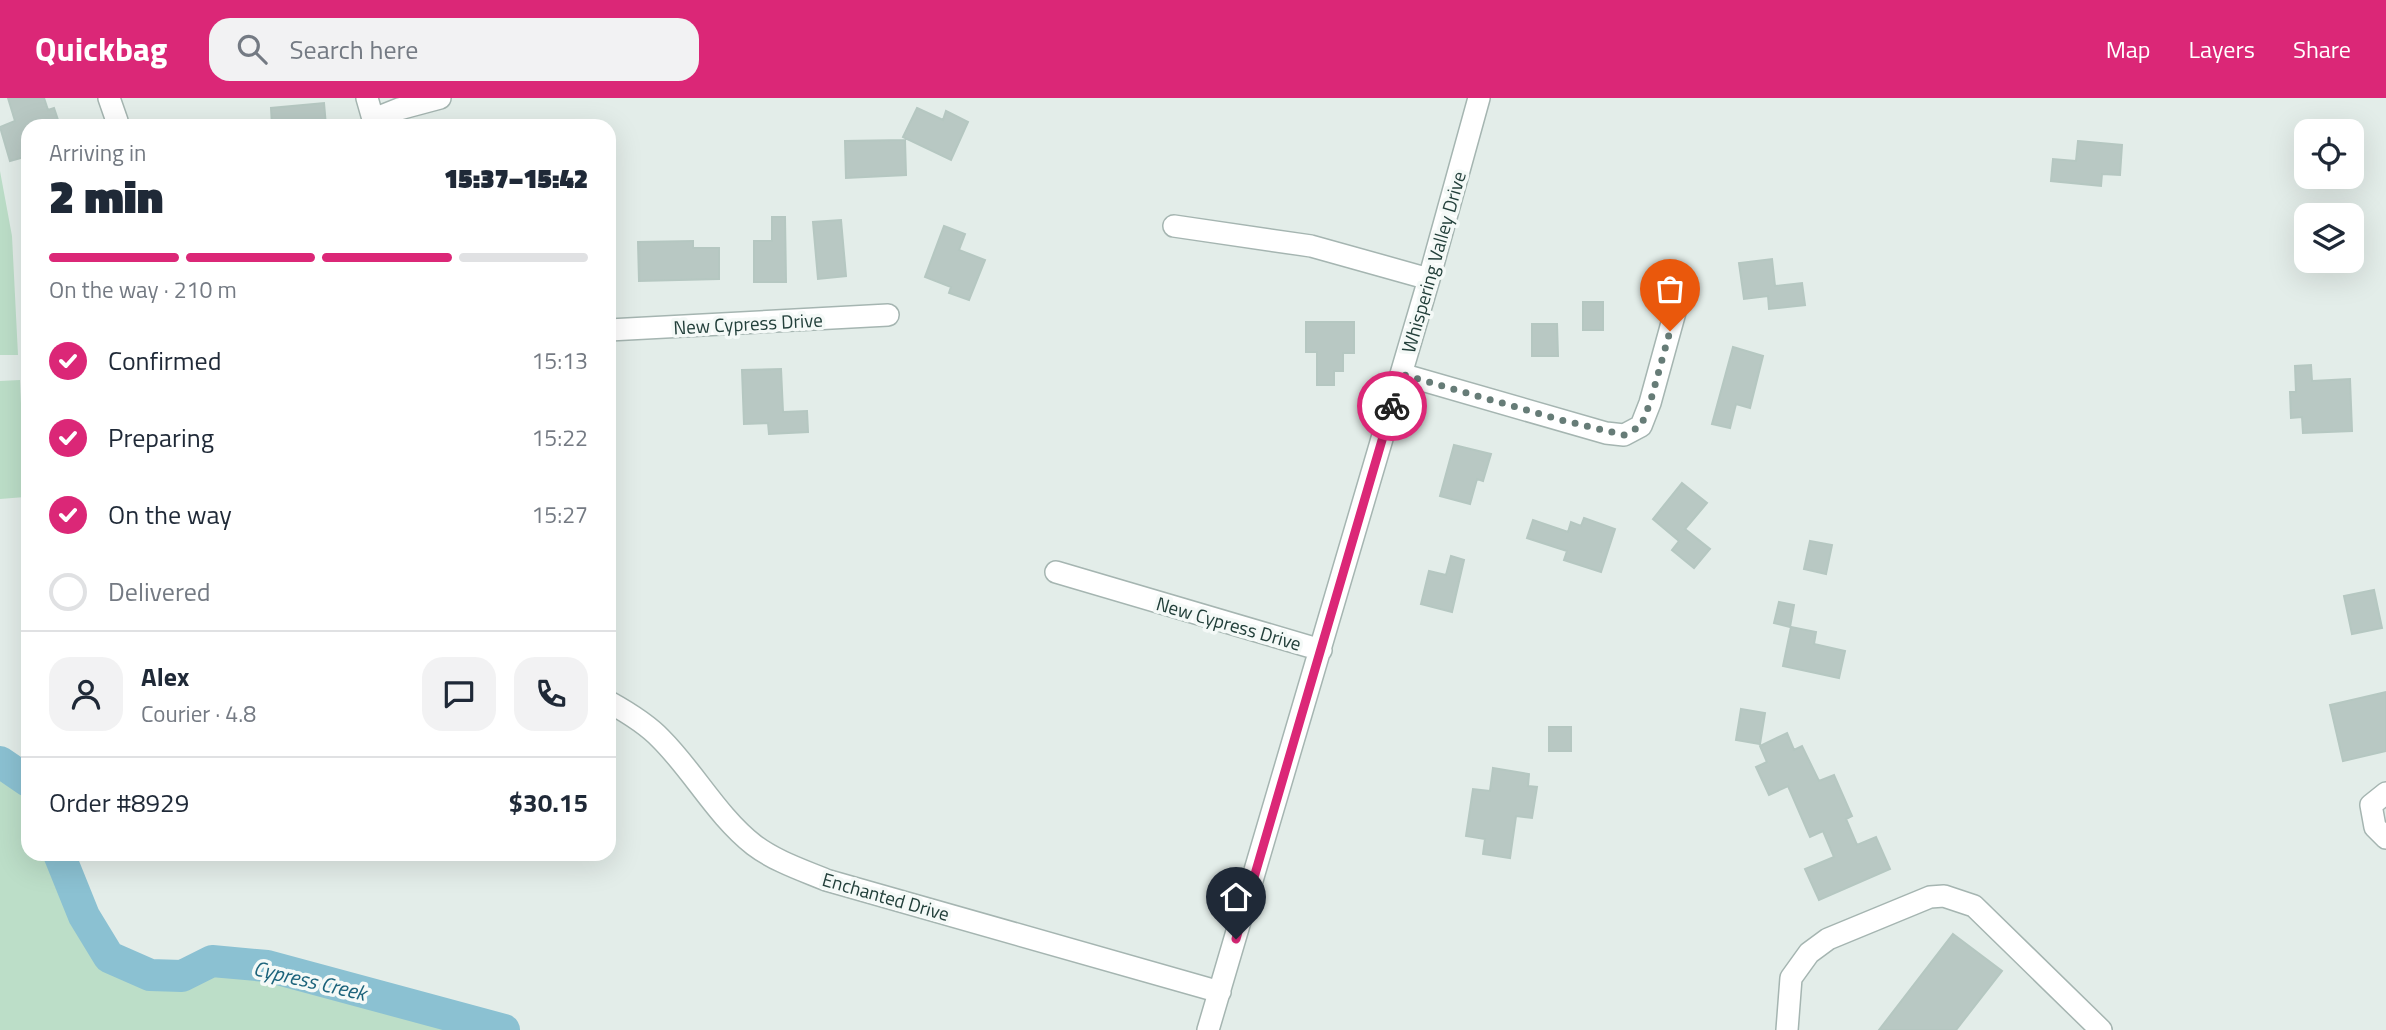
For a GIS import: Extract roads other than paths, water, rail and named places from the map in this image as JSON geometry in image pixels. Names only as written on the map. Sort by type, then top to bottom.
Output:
[{"type":"street","points":[[109,98],[116,119]]},
{"type":"street","points":[[367,98],[374,119]]},
{"type":"street","points":[[383,119],[440,98]]},
{"type":"street","name":"Whispering Valley Drive","points":[[1208,1030],[1429,279],[1479,98]]},
{"type":"street","points":[[1174,226],[1311,246],[1429,279]]},
{"type":"street","points":[[1401,374],[1566,422],[1624,435],[1641,426],[1650,403],[1683,283]]},
{"type":"street","name":"New Cypress Drive","points":[[616,330],[888,315]]},
{"type":"street","name":"New Cypress Drive","points":[[1056,572],[1321,650]]},
{"type":"street","name":"Enchanted Drive","points":[[616,706],[661,739],[735,828],[755,846],[780,861],[826,880],[1220,992]]},
{"type":"street","points":[[2386,793],[2371,805],[2375,827],[2386,838]]},
{"type":"street","points":[[1787,1030],[1791,978],[1809,953],[1828,939],[1930,897],[1944,896],[1974,905],[2101,1030]]},
{"type":"waterway","name":"Cypress Creek","points":[[0,762],[21,776]]},
{"type":"waterway","name":"Cypress Creek","points":[[62,861],[84,916],[109,957],[150,975],[182,976],[212,961],[267,966],[504,1030]]}]
